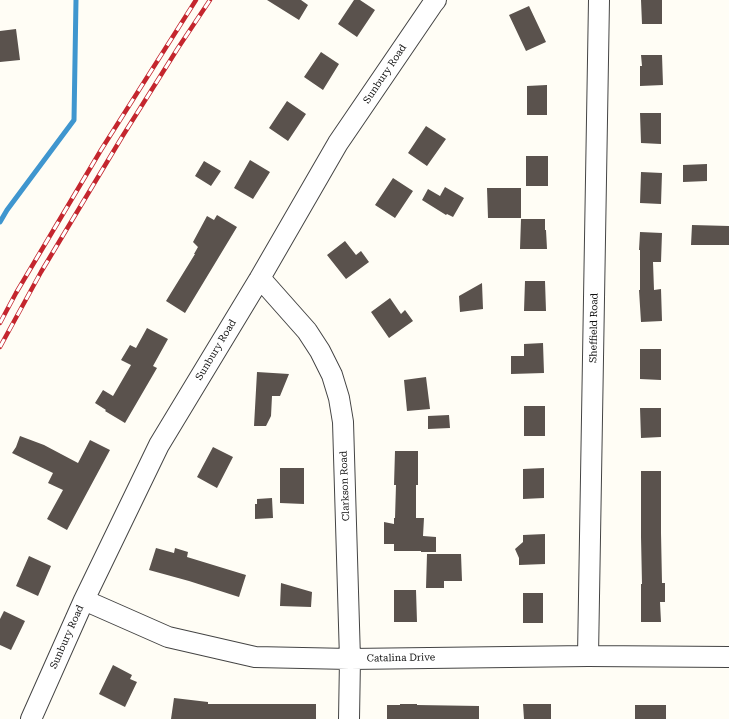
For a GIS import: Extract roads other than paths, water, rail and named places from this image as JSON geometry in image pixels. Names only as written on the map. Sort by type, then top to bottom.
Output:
[{"type":"street","name":"Sunbury Road","points":[[31,719],[84,600],[159,445],[260,278],[338,143],[436,0]]},
{"type":"street","name":"Sheffield Road","points":[[588,656],[599,0]]},
{"type":"street","name":"Clarkson Road","points":[[260,278],[307,332],[320,350],[332,375],[339,398],[343,422],[350,659],[349,719]]},
{"type":"street","name":"Catalina Drive","points":[[84,600],[168,637],[255,657],[350,659],[588,656],[729,657]]},
{"type":"waterway","points":[[0,222],[7,210],[74,120],[76,0]]},
{"type":"railway","points":[[0,323],[16,293],[101,150],[196,0]]},
{"type":"railway","points":[[0,347],[41,272],[122,137],[210,0]]}]
